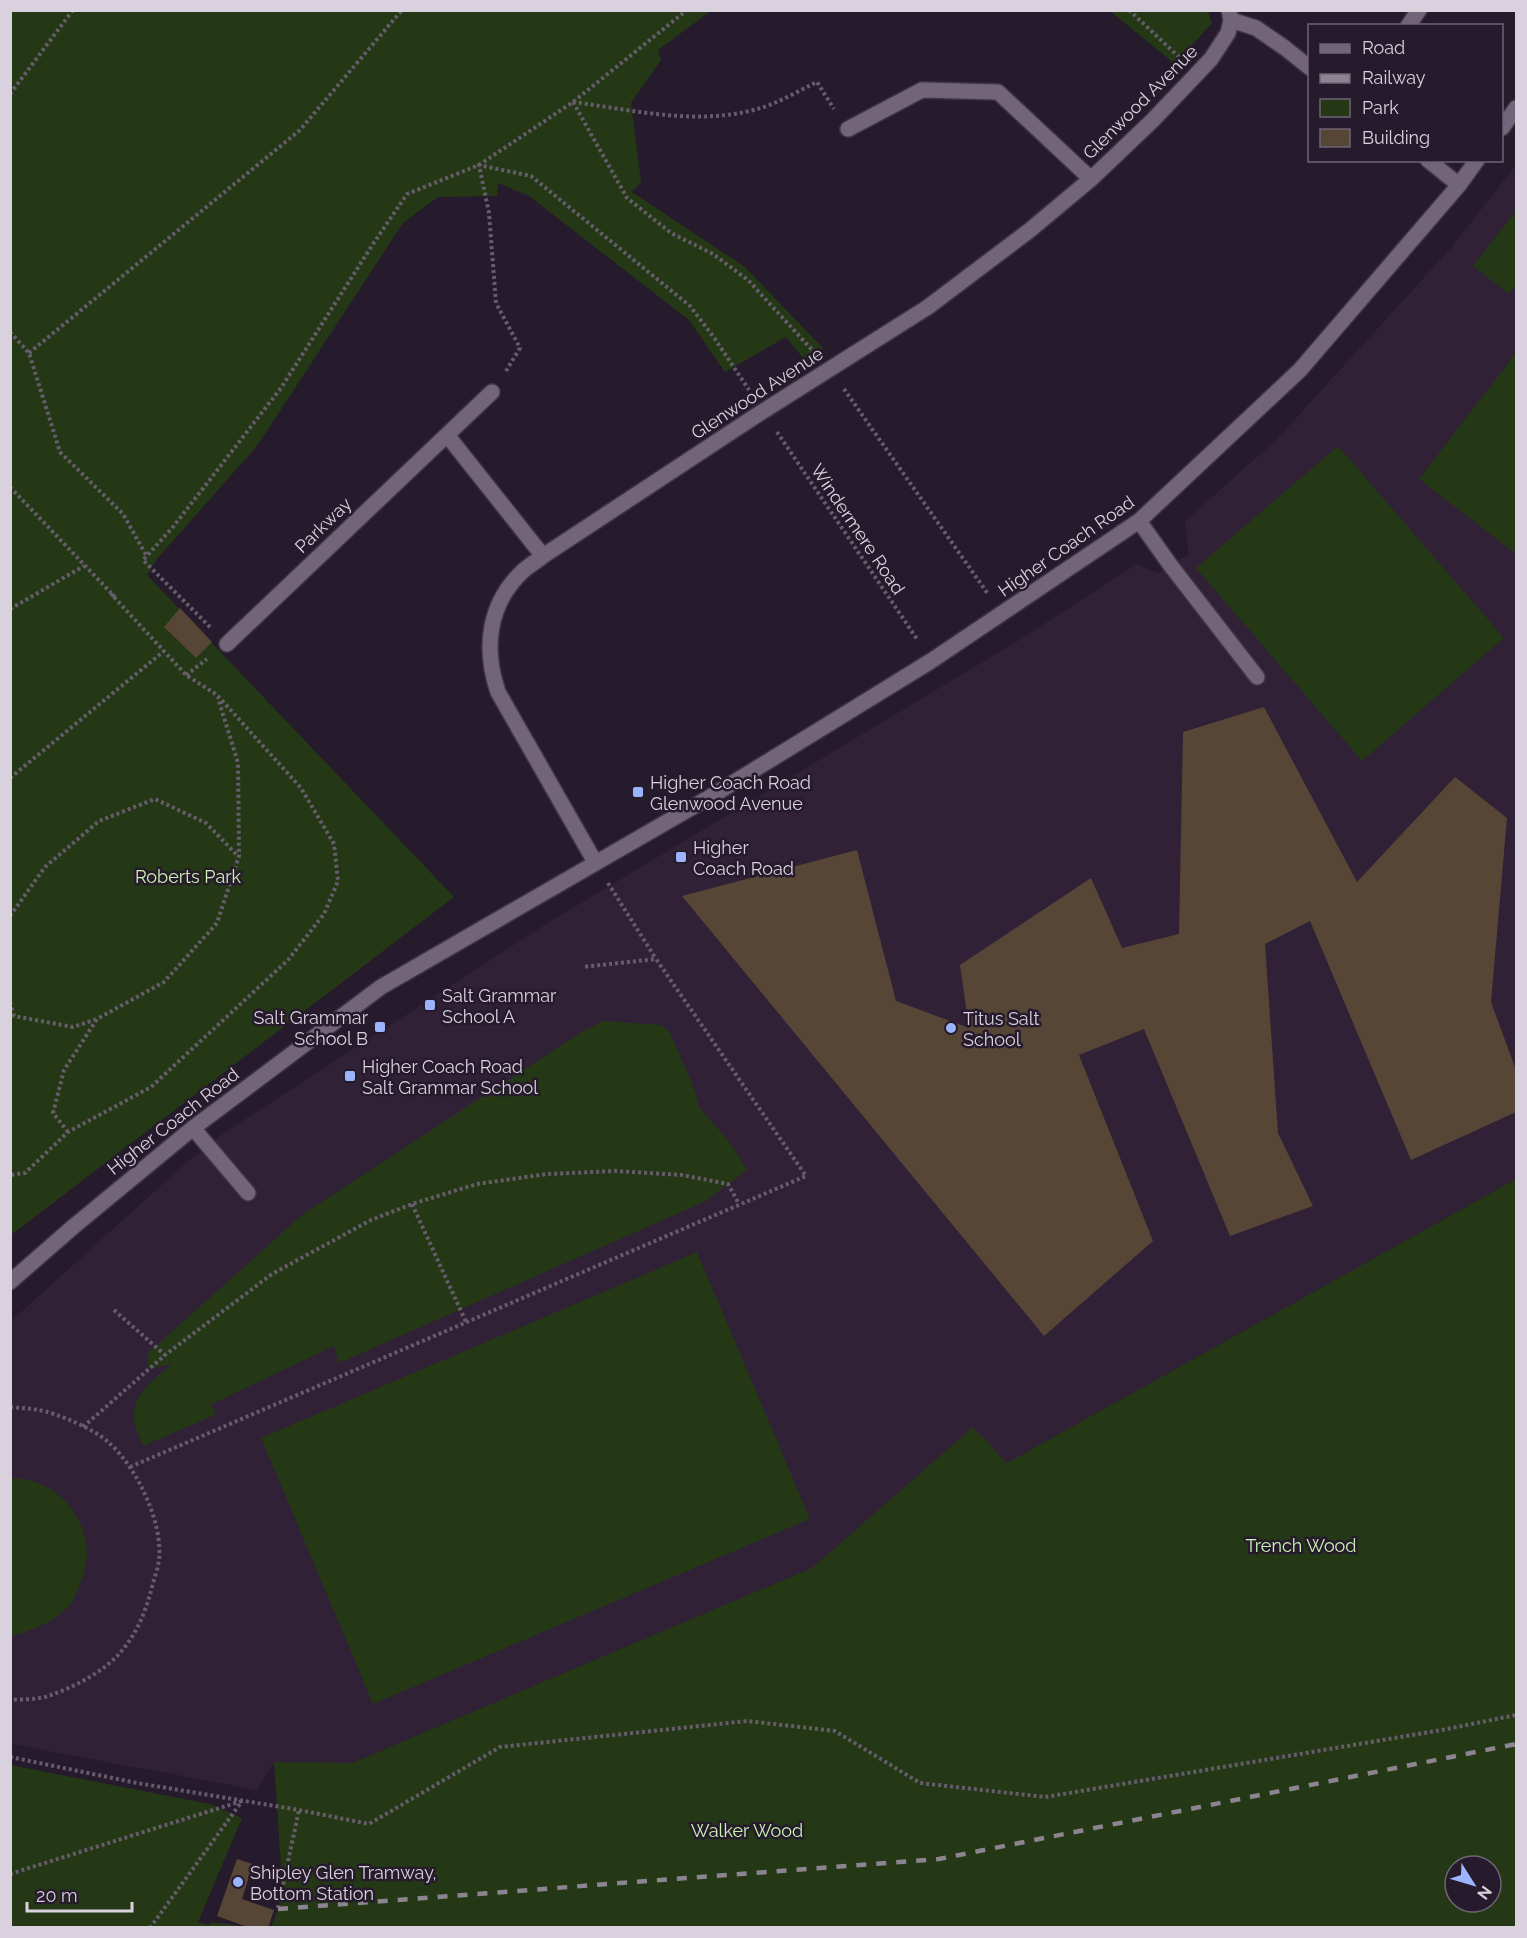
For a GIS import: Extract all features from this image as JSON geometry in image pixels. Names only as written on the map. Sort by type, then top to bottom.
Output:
[{"type":"street","points":[[1409,24],[1419,10]]},
{"type":"street","name":"Glenwood Avenue","points":[[595,862],[498,692],[491,672],[490,631],[497,609],[508,588],[524,570],[543,556],[928,307],[1030,230],[1091,179],[1198,74],[1222,46],[1228,33],[1230,15]]},
{"type":"street","points":[[1230,15],[1256,28],[1308,66]]},
{"type":"street","points":[[848,129],[922,90],[998,92],[1091,179]]},
{"type":"street","points":[[1503,127],[1516,108]]},
{"type":"street","points":[[1430,162],[1459,185]]},
{"type":"street","name":"Higher Coach Road","points":[[10,1282],[193,1128],[381,987],[710,797],[931,661],[1139,521],[1300,370],[1459,185],[1476,162]]},
{"type":"street","name":"Parkway","points":[[227,644],[492,392]]},
{"type":"street","points":[[447,435],[543,556]]},
{"type":"street","points":[[1139,521],[1257,677]]},
{"type":"street","points":[[193,1128],[248,1193]]},
{"type":"path","points":[[10,94],[73,10]]},
{"type":"path","points":[[29,353],[300,130],[402,10]]},
{"type":"path","points":[[227,644],[143,560],[173,527],[281,388],[407,194],[478,165],[573,102],[687,10]]},
{"type":"path","points":[[1129,10],[1198,74]]},
{"type":"path","points":[[573,102],[689,117],[725,116],[759,109],[817,82],[848,129]]},
{"type":"path","points":[[573,102],[627,198],[671,233],[713,254],[748,280],[830,369],[1002,615]]},
{"type":"path","points":[[478,165],[489,213],[496,303],[520,348],[492,392]]},
{"type":"path","name":"Windermere Road","points":[[478,165],[531,176],[690,306],[715,339],[931,661]]},
{"type":"path","points":[[10,332],[29,353],[60,452],[123,514],[146,555]]},
{"type":"path","points":[[10,487],[186,675],[217,695],[301,788],[334,844],[338,881],[324,914],[288,960],[151,1087],[68,1132],[25,1173],[10,1175]]},
{"type":"path","points":[[10,609],[84,566]]},
{"type":"path","points":[[10,778],[164,651]]},
{"type":"path","points":[[10,1002],[12,1016],[73,1027],[97,1019],[164,982],[217,923],[239,856],[238,763],[217,695]]},
{"type":"path","points":[[10,916],[45,867],[99,821],[155,799],[206,823],[239,856]]},
{"type":"path","points":[[130,1467],[806,1176],[656,959],[595,862]]},
{"type":"path","points":[[582,967],[656,959]]},
{"type":"path","points":[[68,1132],[53,1113],[64,1070],[97,1019]]},
{"type":"path","points":[[83,1427],[165,1355],[272,1274],[370,1220],[412,1204],[477,1184],[547,1174],[616,1171],[681,1175],[728,1184],[740,1204]]},
{"type":"path","points":[[412,1204],[466,1322]]},
{"type":"path","points":[[114,1310],[165,1355]]},
{"type":"path","points":[[10,1407],[40,1410],[83,1427],[108,1441],[130,1467],[145,1492],[156,1526],[159,1560],[140,1625],[117,1656],[91,1676],[49,1696],[10,1700]]},
{"type":"path","points":[[10,1757],[137,1783],[369,1824],[500,1747],[747,1721],[835,1731],[920,1783],[1045,1797],[1443,1730],[1516,1715]]},
{"type":"path","points":[[10,1874],[243,1800]]},
{"type":"path","points":[[150,1928],[243,1800]]},
{"type":"path","points":[[278,1908],[299,1810]]},
{"type":"shaded area","name":"Titus Salt School","points":[[1516,165],[1516,1179],[839,1557],[352,1763],[274,1762],[257,1790],[11,1744],[10,1322],[186,1163],[224,1133],[546,924],[1021,639],[1137,564],[1158,573],[1189,554],[1185,521],[1276,440],[1450,249]]},
{"type":"green space","name":"Roberts Park","points":[[11,11],[711,11],[658,50],[661,60],[631,103],[641,182],[632,192],[745,267],[823,348],[807,363],[786,337],[725,372],[689,320],[529,196],[498,183],[497,196],[438,197],[403,223],[257,446],[156,560],[147,575],[454,897],[11,1235]]},
{"type":"green space","points":[[1110,11],[1208,11],[1212,23],[1175,64]]},
{"type":"green space","points":[[1516,211],[1516,285],[1509,294],[1473,266]]},
{"type":"green space","points":[[1516,353],[1516,554],[1419,479]]},
{"type":"green space","points":[[1338,446],[1504,638],[1362,761],[1196,568]]},
{"type":"green space","points":[[604,1021],[661,1025],[669,1031],[692,1083],[700,1108],[731,1144],[747,1170],[706,1201],[339,1363],[334,1346],[210,1405],[217,1414],[143,1446],[134,1421],[137,1401],[146,1387],[172,1364],[148,1369],[147,1354],[303,1214],[583,1031]]},
{"type":"green space","name":"Trench Wood","points":[[1516,1179],[1516,1927],[271,1927],[283,1896],[274,1762],[352,1763],[812,1568],[973,1427],[1007,1463]]},
{"type":"green space","points":[[697,1252],[810,1519],[373,1704],[261,1438]]},
{"type":"green space","points":[[10,1478],[35,1482],[63,1499],[73,1510],[80,1523],[87,1551],[86,1566],[75,1598],[69,1606],[43,1625],[13,1636],[10,1636]]},
{"type":"green space","points":[[10,1765],[210,1804],[242,1818],[198,1922],[210,1925],[212,1922],[250,1927],[11,1927]]},
{"type":"building","points":[[180,608],[212,642],[196,658],[164,627]]},
{"type":"building","points":[[1264,707],[1357,882],[1455,777],[1507,818],[1491,1002],[1516,1070],[1516,1112],[1411,1160],[1310,921],[1265,944],[1278,1133],[1313,1206],[1230,1236],[1144,1029],[1079,1055],[1153,1241],[1044,1336],[682,896],[857,850],[896,1001],[969,1028],[960,965],[1091,878],[1122,948],[1179,934],[1183,732]]},
{"type":"building","name":"Shipley Glen Tramway, Bottom Station","points":[[237,1859],[253,1864],[242,1899],[274,1910],[268,1928],[250,1928],[217,1916]]},
{"type":"railway","points":[[278,1909],[939,1859],[1516,1744]]},
{"type":"place","name":"Higher Coach Road Glenwood Avenue","points":[[638,792]]},
{"type":"place","name":"Higher Coach Road","points":[[681,857]]},
{"type":"place","name":"Salt Grammar School A","points":[[430,1005]]},
{"type":"place","name":"Salt Grammar School B","points":[[380,1027]]},
{"type":"place","name":"Titus Salt School","points":[[951,1028]]},
{"type":"place","name":"Higher Coach Road Salt Grammar School","points":[[350,1076]]},
{"type":"place","name":"Shipley Glen Tramway, Bottom Station","points":[[238,1882]]},
{"type":"park label","name":"Walker Wood","points":[[747,1830]]}]
